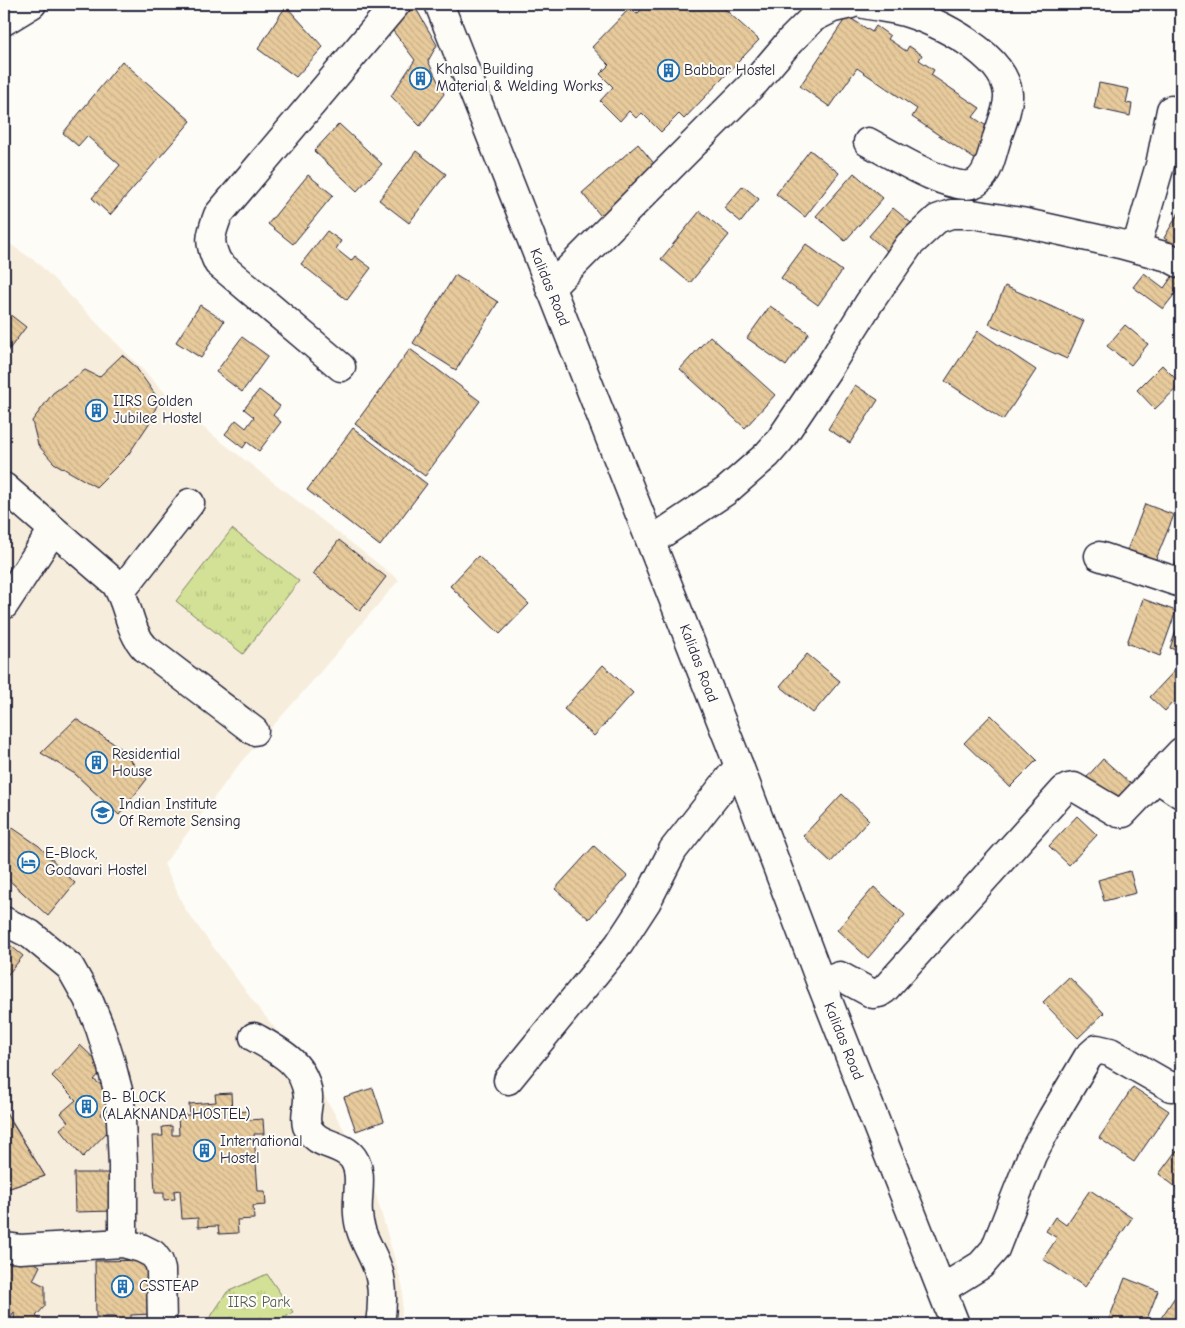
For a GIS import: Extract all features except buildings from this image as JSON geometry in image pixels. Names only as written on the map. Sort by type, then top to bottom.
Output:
[{"type":"street","points":[[4,21],[32,4]]},
{"type":"street","points":[[341,367],[218,263],[211,248],[212,231],[218,215],[396,4]]},
{"type":"street","name":"Kalidas Road","points":[[439,4],[739,766],[821,983],[955,1324]]},
{"type":"street","points":[[550,288],[756,81],[790,41],[814,18],[833,8],[851,4]]},
{"type":"street","points":[[864,4],[905,12],[936,24],[972,44],[992,62],[1003,78],[1008,94],[1006,109],[987,168],[982,178],[972,184],[961,185],[933,176],[868,142]]},
{"type":"street","points":[[1136,248],[1160,165],[1171,110]]},
{"type":"street","points":[[651,541],[726,491],[767,455],[786,432],[828,370],[869,302],[909,245],[937,219],[951,214],[972,214],[1030,224],[1136,248],[1168,257],[1181,264]]},
{"type":"street","points":[[4,487],[106,574],[121,591],[135,633],[145,648],[254,731]]},
{"type":"street","points":[[121,591],[190,503]]},
{"type":"street","points":[[4,605],[53,530]]},
{"type":"street","points":[[1099,556],[1181,583]]},
{"type":"street","points":[[821,983],[840,976],[873,994],[879,993],[885,989],[1064,790],[1074,787],[1118,813],[1123,813],[1181,752]]},
{"type":"street","points":[[508,1080],[619,944],[647,901],[673,850],[739,766]]},
{"type":"street","points":[[1157,778],[1181,794]]},
{"type":"street","points":[[4,921],[30,934],[70,967],[88,1000],[100,1028],[120,1098],[124,1164],[123,1243]]},
{"type":"street","points":[[254,1037],[284,1054],[295,1064],[306,1082],[308,1098],[307,1125],[314,1136],[324,1143],[337,1146],[348,1152],[357,1166],[359,1179],[358,1215],[361,1230],[377,1265],[383,1292],[380,1324]]},
{"type":"street","points":[[942,1289],[982,1265],[995,1249],[1032,1155],[1088,1057],[1093,1052],[1097,1049],[1110,1052],[1170,1087],[1181,1085]]},
{"type":"street","points":[[4,1247],[20,1249],[123,1243],[154,1254],[161,1270],[162,1324]]},
{"type":"shaded area","name":"Indian Institute Of Remote Sensing","points":[[4,240],[38,263],[187,415],[399,580],[241,762],[164,864],[185,909],[256,1005],[309,1070],[370,1174],[403,1288],[401,1324],[4,1324]]},
{"type":"green space","points":[[232,529],[299,581],[243,654],[176,601]]},
{"type":"green space","name":"IIRS Park","points":[[267,1274],[293,1312],[275,1324],[206,1324],[227,1292]]},
{"type":"place","name":"Babbar Hostel","points":[[668,70]]},
{"type":"place","name":"Khalsa Building Material & Welding Works","points":[[420,78]]},
{"type":"place","name":"IIRS Golden Jubilee Hostel","points":[[97,410]]},
{"type":"place","name":"Residential House","points":[[96,763]]},
{"type":"place","name":"Indian Institute Of Remote Sensing","points":[[103,813]]},
{"type":"place","name":"E-Block, Godavari Hostel","points":[[29,862]]},
{"type":"place","name":"B- BLOCK (ALAKNANDA HOSTEL)","points":[[86,1106]]},
{"type":"place","name":"International Hostel","points":[[204,1150]]},
{"type":"place","name":"CSSTEAP","points":[[123,1286]]}]
